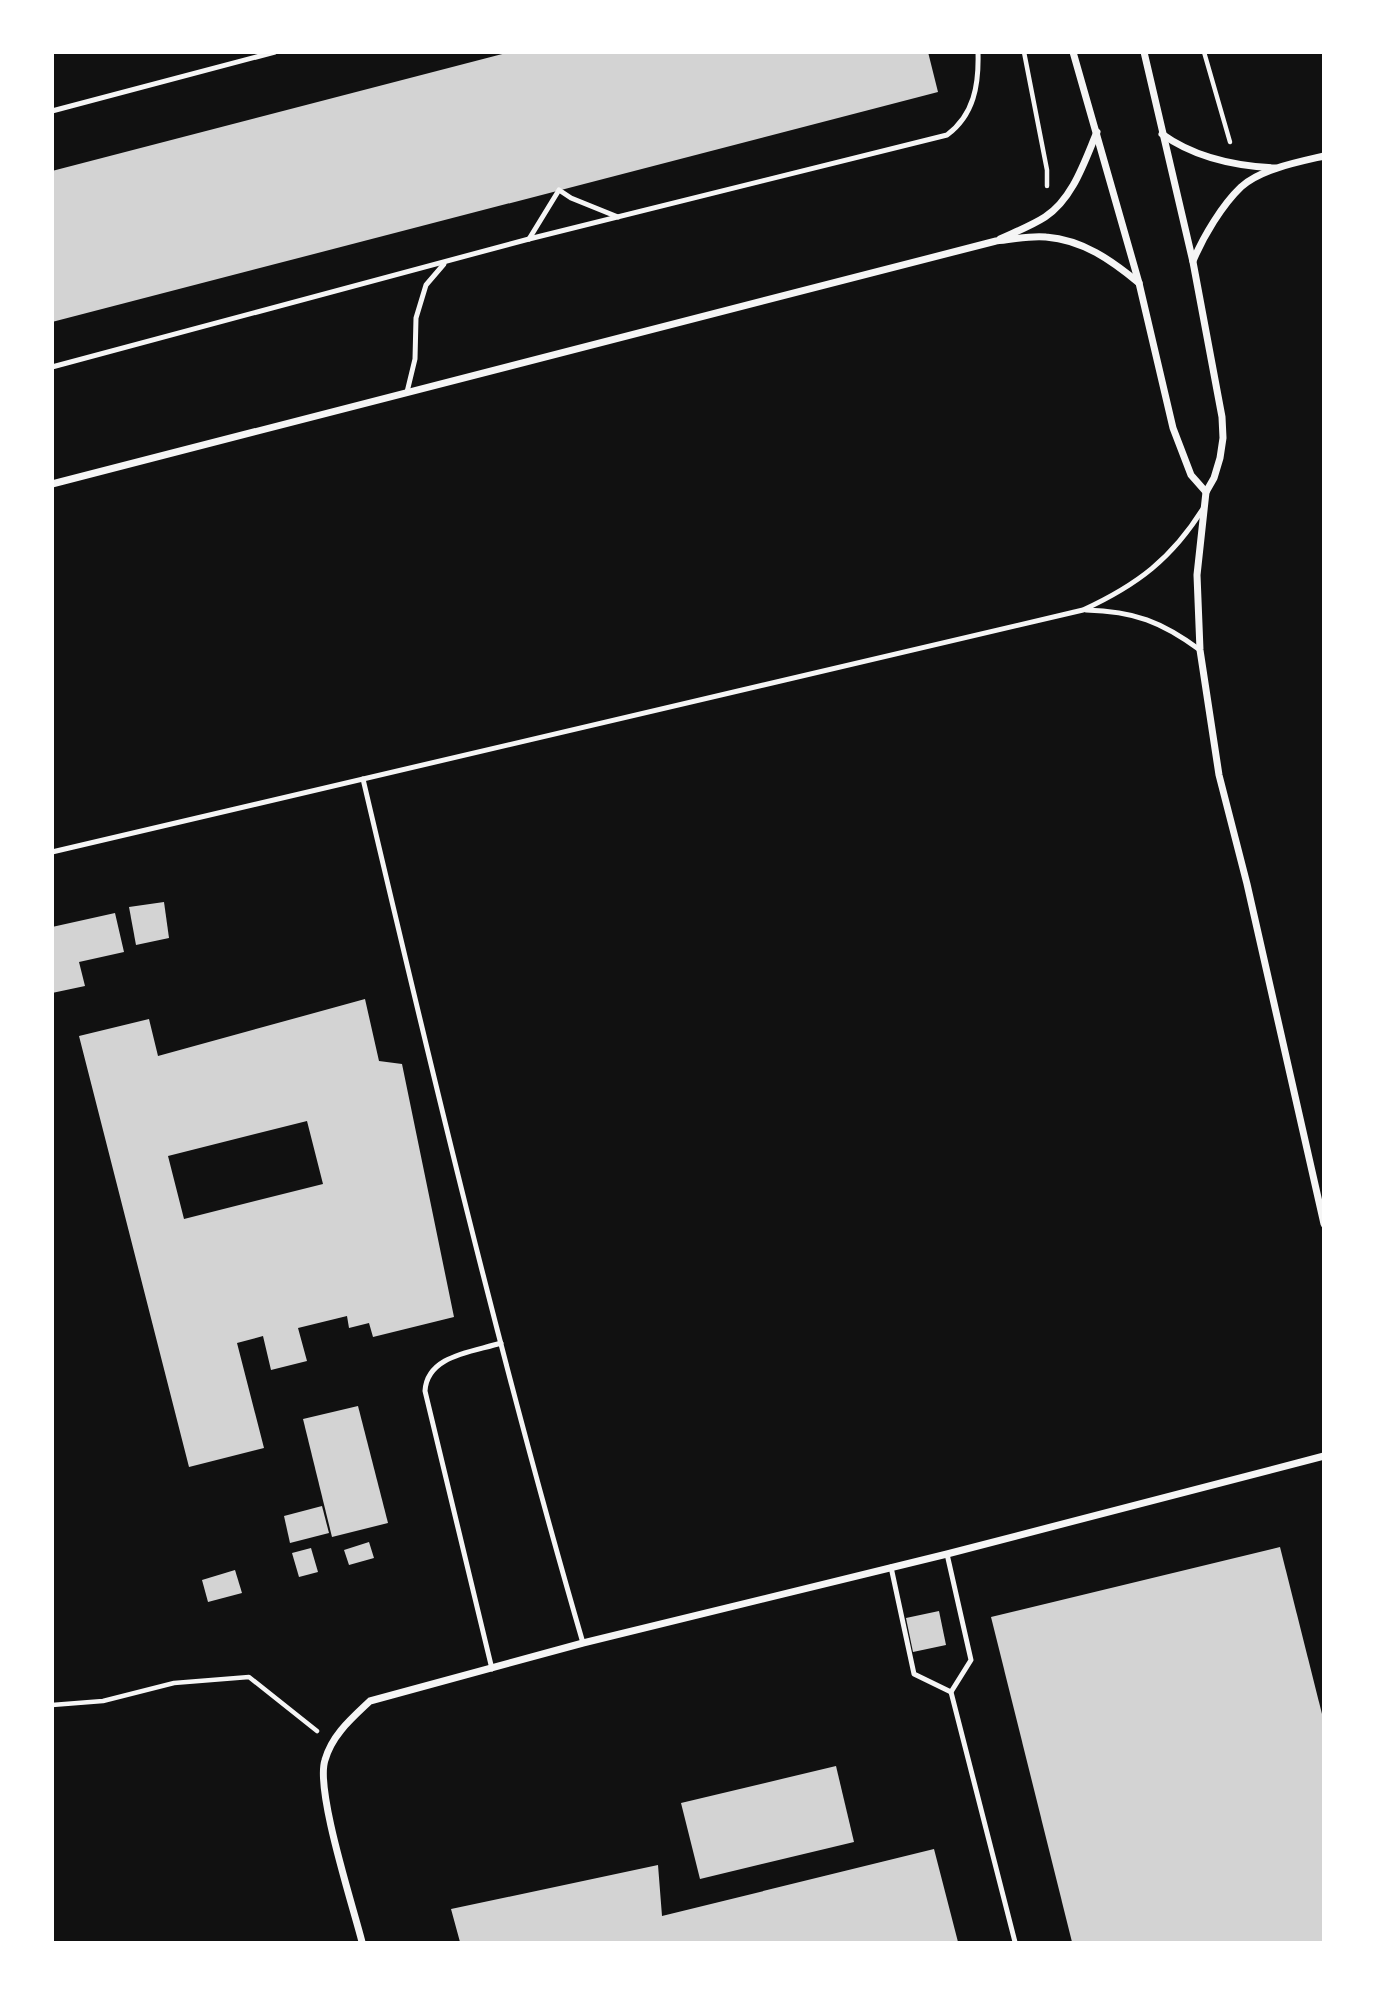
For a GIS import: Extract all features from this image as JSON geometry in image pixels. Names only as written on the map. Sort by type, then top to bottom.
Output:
[{"type":"street","points":[[1073,52],[1139,282],[1177,440],[1191,475],[1206,492]]},
{"type":"street","points":[[1144,52],[1193,262],[1222,417],[1220,458],[1206,492],[1197,575],[1200,650],[1219,775],[1250,898],[1324,1224]]},
{"type":"street","points":[[996,241],[1047,216],[1067,195],[1079,175],[1097,132]]},
{"type":"street","points":[[1162,134],[1179,146],[1238,166],[1276,169]]},
{"type":"street","points":[[1193,262],[1202,240],[1242,186],[1276,169],[1324,156]]},
{"type":"street","points":[[52,484],[996,241],[1045,237],[1074,243],[1099,253],[1139,282]]},
{"type":"street","points":[[362,1942],[325,1797],[323,1763],[331,1742],[369,1701],[492,1670],[583,1643],[947,1554],[1324,1456]]},
{"type":"lane","points":[[52,111],[275,52]]},
{"type":"lane","points":[[52,367],[529,239],[947,135],[967,116],[975,93],[978,52]]},
{"type":"lane","points":[[529,239],[559,190],[570,198],[620,218]]},
{"type":"lane","points":[[407,392],[415,359],[416,318],[426,285],[443,264]]},
{"type":"lane","points":[[52,852],[1083,610],[1132,585],[1154,569],[1191,528],[1205,505]]},
{"type":"lane","points":[[1083,610],[1114,611],[1146,618],[1174,631],[1200,650]]},
{"type":"lane","points":[[363,779],[501,1343],[583,1643]]},
{"type":"lane","points":[[492,1670],[425,1391],[429,1374],[440,1362],[501,1343]]},
{"type":"lane","points":[[947,1554],[971,1660],[951,1692],[1015,1942]]},
{"type":"lane","points":[[890,1566],[914,1674],[951,1692]]},
{"type":"path","points":[[1024,52],[1047,170],[1047,216]]},
{"type":"path","points":[[1204,52],[1238,166]]},
{"type":"path","points":[[52,1704],[103,1700],[174,1683],[249,1677],[331,1742]]},
{"type":"building","points":[[510,52],[928,52],[938,92],[52,322],[52,171]]},
{"type":"building","points":[[164,902],[169,938],[136,945],[129,907]]},
{"type":"building","points":[[115,913],[124,952],[79,962],[85,986],[52,993],[52,927]]},
{"type":"building","points":[[365,999],[379,1061],[402,1064],[454,1317],[373,1337],[369,1323],[349,1328],[347,1316],[298,1328],[307,1361],[271,1370],[263,1336],[237,1343],[264,1448],[189,1467],[79,1036],[149,1019],[158,1056]],"holes":[[[307,1121],[323,1184],[184,1219],[168,1156]]]},
{"type":"building","points":[[358,1406],[388,1523],[332,1537],[303,1419]]},
{"type":"building","points":[[322,1506],[329,1533],[290,1543],[284,1516]]},
{"type":"building","points":[[369,1542],[374,1558],[349,1565],[344,1550]]},
{"type":"building","points":[[1280,1547],[1324,1722],[1324,1942],[1072,1942],[991,1617]]},
{"type":"building","points":[[311,1548],[318,1572],[299,1577],[292,1553]]},
{"type":"building","points":[[235,1570],[242,1593],[208,1602],[202,1580]]},
{"type":"building","points":[[939,1611],[946,1645],[913,1652],[906,1618]]},
{"type":"building","points":[[836,1766],[854,1842],[700,1879],[681,1803]]},
{"type":"building","points":[[934,1849],[958,1942],[460,1942],[451,1909],[658,1865],[662,1916]]}]
